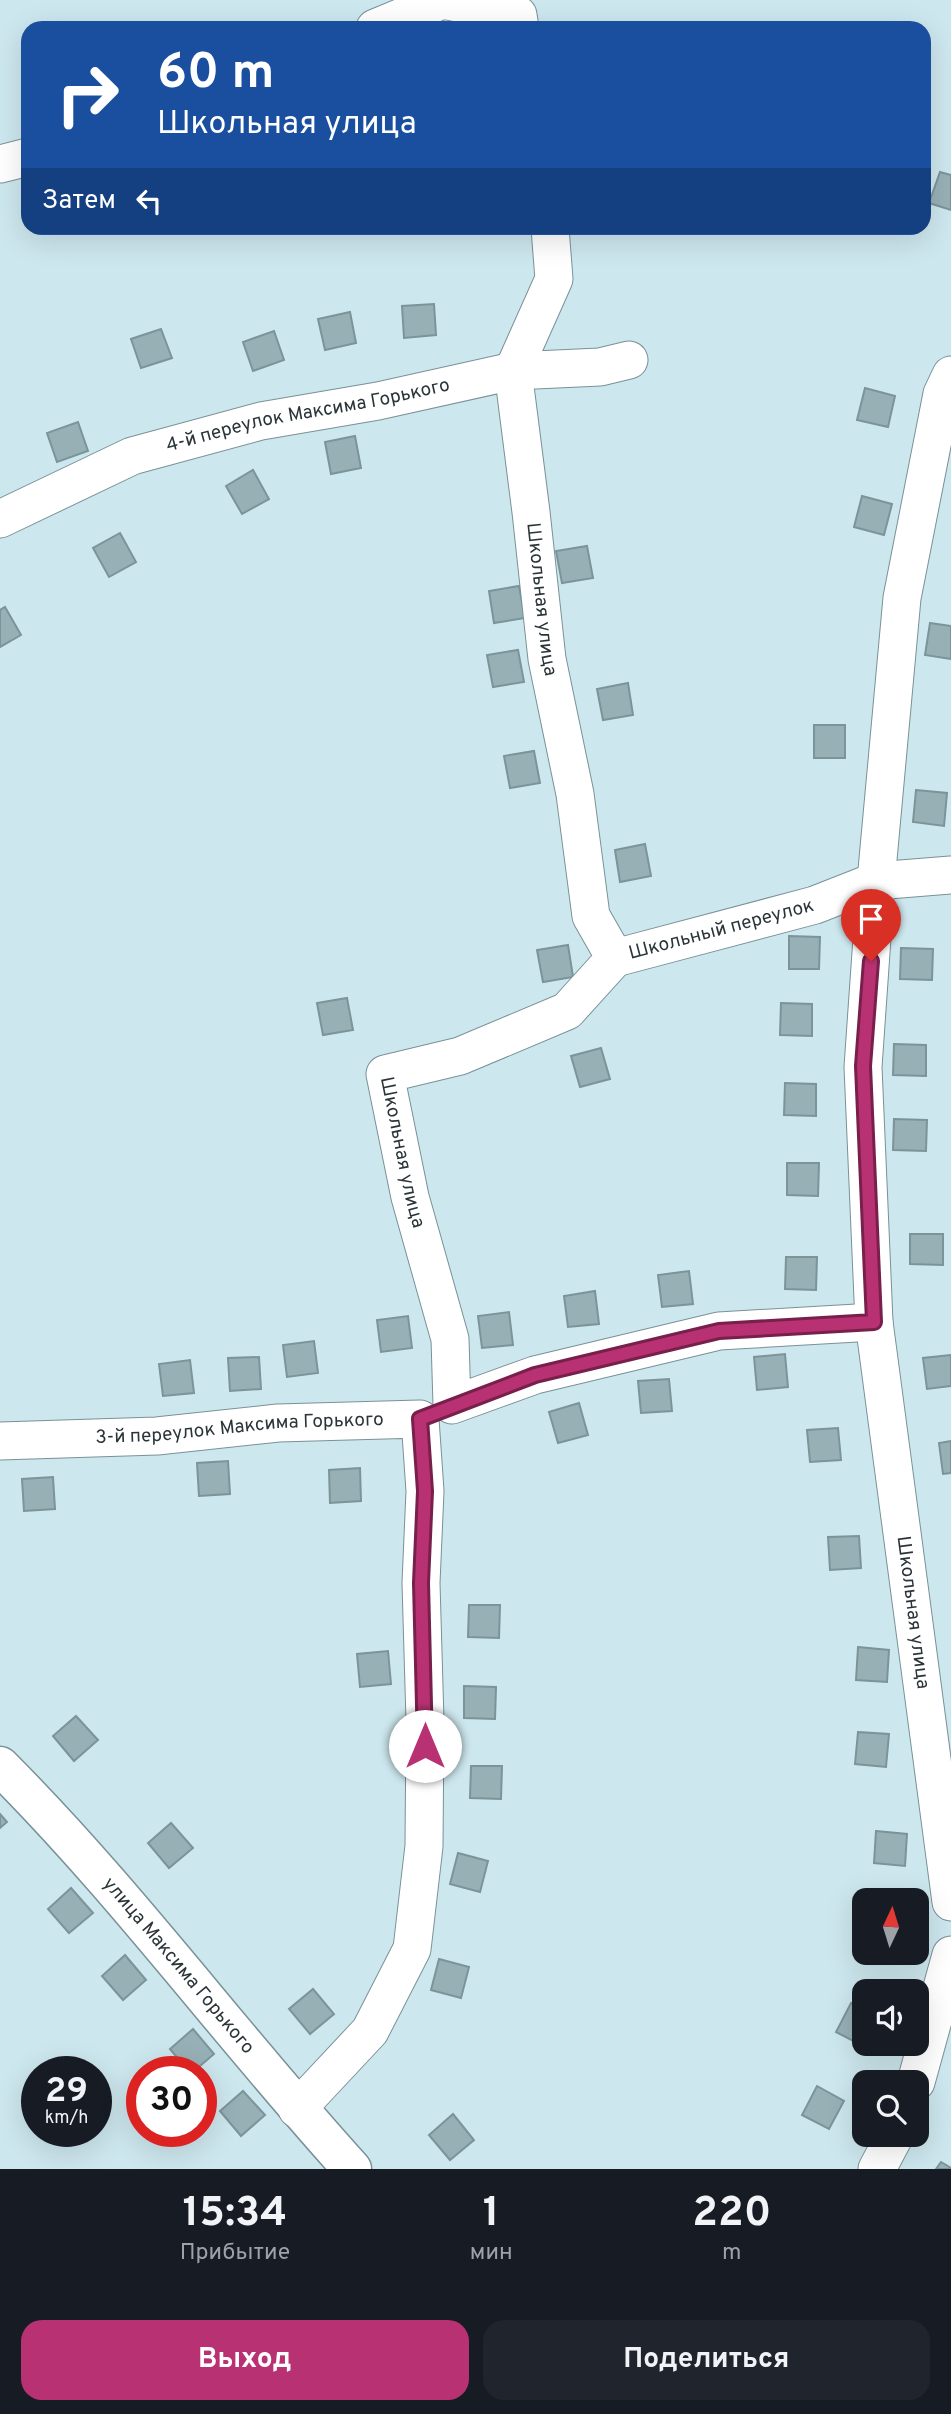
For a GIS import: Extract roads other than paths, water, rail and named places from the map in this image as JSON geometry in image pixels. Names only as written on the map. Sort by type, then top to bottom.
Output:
[{"type":"street","points":[[391,21],[443,0],[518,15],[519,21]]},
{"type":"street","points":[[0,164],[21,160]]},
{"type":"street","points":[[513,371],[554,279],[551,235]]},
{"type":"street","name":"4-й переулок Максима Горького","points":[[0,519],[132,456],[261,421],[378,401],[513,371],[600,367],[629,360]]},
{"type":"street","name":"Школьная улица","points":[[436,1412],[450,1339],[410,1196],[385,1074],[460,1056],[567,1011],[615,958],[591,916],[576,794],[547,659],[513,371]]},
{"type":"street","name":"Школьная улица","points":[[951,375],[942,394],[902,598],[876,881],[863,1066],[874,1322],[951,1902]]},
{"type":"street","name":"Школьный переулок","points":[[615,958],[815,905],[876,881],[951,875]]},
{"type":"street","points":[[297,2109],[370,2031],[412,1949],[424,1846],[425,1721],[421,1583],[425,1491],[436,1412],[535,1375],[719,1331],[874,1322]]},
{"type":"street","name":"3-й переулок Максима Горького","points":[[0,1441],[157,1436],[278,1423],[436,1412]]},
{"type":"street","name":"улица Максима Горького","points":[[0,1766],[57,1823],[297,2109],[352,2169]]},
{"type":"street","points":[[920,2070],[946,1989],[951,1955]]},
{"type":"street","points":[[877,2169],[889,2147]]}]
